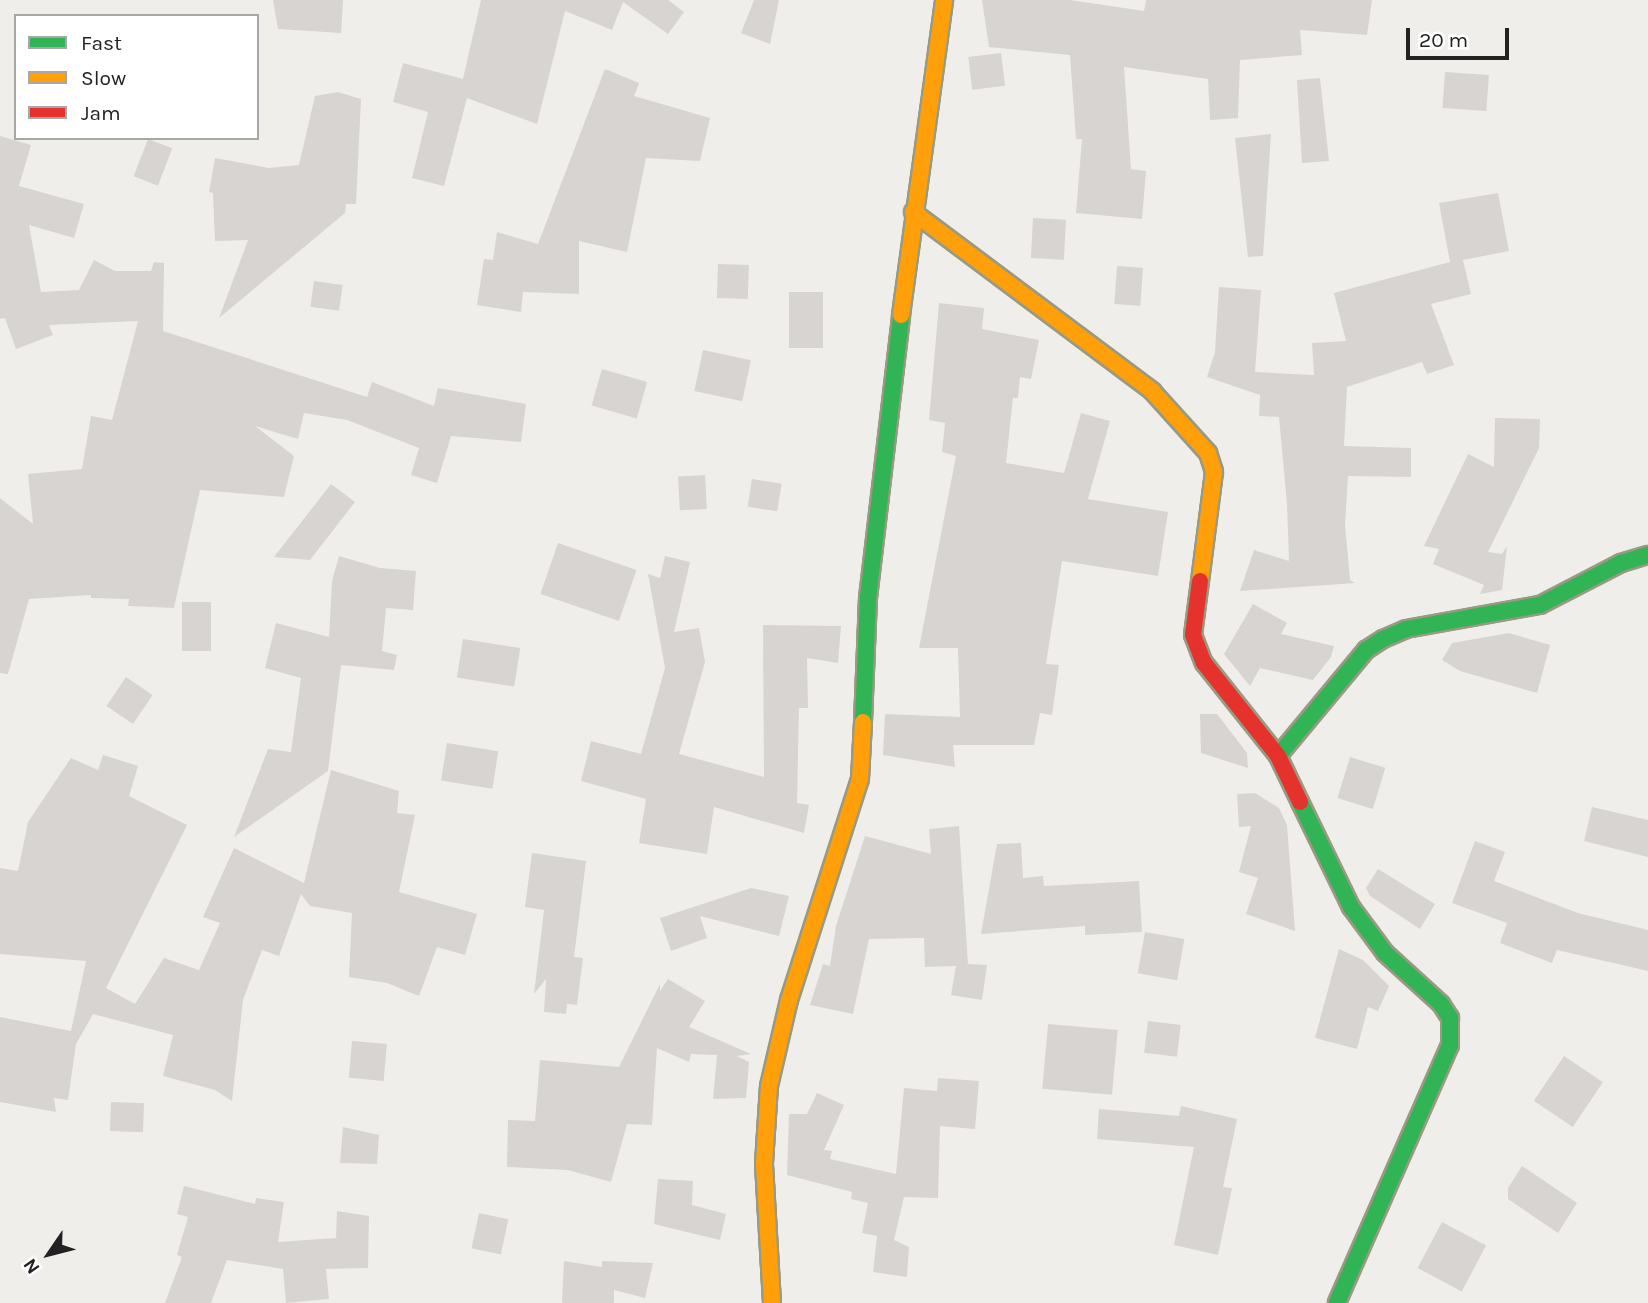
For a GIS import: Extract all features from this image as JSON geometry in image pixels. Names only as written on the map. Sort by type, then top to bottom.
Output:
[{"type":"street","points":[[772,1303],[764,1163],[769,1086],[789,1000],[860,779],[869,598],[913,212],[944,0]]},
{"type":"street","points":[[913,212],[1152,391],[1208,453],[1214,472],[1193,635],[1204,663],[1278,756],[1351,907],[1385,953],[1441,1004],[1453,1031],[1338,1303]]},
{"type":"street","points":[[1278,756],[1366,650],[1383,639],[1406,629],[1540,605],[1621,563],[1648,555]]},
{"type":"building","points":[[273,0],[343,0],[341,33],[278,29]]},
{"type":"building","points":[[481,0],[668,0],[684,12],[668,34],[623,2],[612,30],[565,11],[537,124],[467,98],[444,186],[412,178],[428,112],[393,102],[403,63],[463,79]]},
{"type":"building","points":[[754,0],[779,0],[770,44],[741,33]]},
{"type":"building","points":[[982,0],[1070,0],[1144,11],[1146,0],[1372,0],[1367,35],[1300,30],[1302,55],[1240,60],[1238,118],[1210,120],[1208,79],[1124,67],[1131,169],[1146,171],[1142,219],[1076,213],[1082,139],[1076,139],[1070,55],[989,47]]},
{"type":"building","points":[[1001,53],[1005,86],[972,90],[968,57]]},
{"type":"building","points":[[605,69],[639,83],[634,96],[710,118],[700,161],[646,158],[627,252],[579,241],[579,294],[523,292],[521,312],[477,305],[484,259],[493,260],[497,232],[538,244]]},
{"type":"building","points":[[1445,72],[1489,75],[1486,111],[1442,108]]},
{"type":"building","points":[[1320,78],[1329,161],[1302,163],[1297,80]]},
{"type":"building","points":[[338,92],[361,99],[356,204],[346,204],[345,213],[219,318],[248,240],[215,241],[213,193],[209,192],[215,158],[269,168],[299,165],[315,96]]},
{"type":"building","points":[[1271,134],[1263,256],[1248,257],[1235,138]]},
{"type":"building","points":[[0,136],[31,145],[19,186],[84,204],[74,238],[29,225],[41,292],[79,290],[94,260],[115,271],[151,271],[154,262],[164,263],[163,331],[367,397],[372,382],[434,406],[438,388],[526,404],[521,442],[451,436],[437,483],[411,475],[419,448],[347,420],[304,413],[298,439],[255,426],[294,456],[284,497],[200,490],[174,608],[128,606],[129,599],[91,598],[91,595],[29,599],[8,674],[0,673],[0,498],[33,524],[28,474],[82,469],[91,416],[112,420],[138,321],[49,325],[53,335],[16,349],[5,318],[0,319]]},
{"type":"building","points":[[148,140],[172,148],[158,186],[134,176]]},
{"type":"building","points":[[1498,193],[1509,251],[1463,260],[1471,294],[1431,304],[1454,365],[1427,374],[1422,362],[1347,387],[1344,446],[1411,448],[1411,477],[1348,476],[1345,525],[1350,580],[1355,583],[1240,591],[1254,550],[1289,561],[1287,504],[1279,417],[1259,416],[1260,395],[1207,377],[1215,352],[1219,287],[1261,290],[1255,372],[1314,375],[1312,343],[1346,341],[1334,293],[1450,262],[1439,203]]},
{"type":"building","points":[[1033,218],[1066,220],[1064,260],[1031,258]]},
{"type":"building","points":[[718,264],[749,265],[748,299],[717,298]]},
{"type":"building","points":[[1117,266],[1143,268],[1140,306],[1114,304]]},
{"type":"building","points":[[314,281],[343,285],[339,311],[310,307]]},
{"type":"building","points":[[789,292],[823,292],[823,348],[789,348]]},
{"type":"building","points":[[939,303],[984,308],[982,329],[1039,340],[1031,379],[1020,377],[1018,398],[1013,398],[1006,463],[1064,473],[1081,413],[1110,421],[1088,499],[1168,512],[1158,576],[1062,561],[1046,664],[1059,665],[1052,715],[1040,713],[1034,745],[953,745],[955,767],[883,755],[885,714],[960,717],[958,648],[919,648],[956,456],[942,452],[945,423],[929,420]]},
{"type":"building","points":[[703,350],[751,360],[742,401],[694,391]]},
{"type":"building","points":[[602,369],[647,382],[637,418],[592,406]]},
{"type":"building","points":[[1495,418],[1540,419],[1539,448],[1488,552],[1502,554],[1507,546],[1502,590],[1480,594],[1484,585],[1433,564],[1439,549],[1424,546],[1468,454],[1494,467]]},
{"type":"building","points":[[705,475],[707,509],[680,510],[678,476]]},
{"type":"building","points":[[752,479],[782,484],[777,511],[748,507]]},
{"type":"building","points":[[331,484],[355,502],[310,560],[274,557]]},
{"type":"building","points":[[558,543],[636,570],[619,621],[540,594]]},
{"type":"building","points":[[339,556],[380,568],[416,571],[413,610],[386,608],[382,651],[397,655],[394,670],[341,665],[328,771],[234,837],[268,749],[291,752],[301,678],[265,668],[276,623],[329,637],[332,581]]},
{"type":"building","points":[[665,556],[690,562],[674,632],[699,628],[705,662],[679,754],[764,777],[763,625],[841,626],[838,663],[807,658],[808,708],[799,708],[797,803],[809,805],[804,833],[714,807],[707,854],[639,843],[646,799],[581,781],[591,741],[641,754],[665,668],[648,574],[660,578]]},
{"type":"building","points":[[182,602],[211,602],[211,651],[182,651]]},
{"type":"building","points":[[1253,604],[1287,623],[1281,634],[1334,646],[1331,657],[1313,680],[1260,668],[1250,686],[1224,654]]},
{"type":"building","points":[[1509,633],[1550,645],[1537,693],[1460,671],[1442,660],[1452,643]]},
{"type":"building","points":[[463,639],[520,648],[514,687],[457,678]]},
{"type":"building","points":[[126,677],[153,695],[133,724],[106,706]]},
{"type":"building","points":[[1200,714],[1217,714],[1247,753],[1248,768],[1201,753]]},
{"type":"building","points":[[447,743],[498,751],[492,789],[441,781]]},
{"type":"building","points":[[103,755],[138,766],[129,796],[187,825],[106,988],[135,1004],[164,958],[199,970],[220,923],[203,917],[234,848],[304,883],[331,770],[399,791],[397,813],[415,815],[399,892],[477,914],[465,955],[437,947],[419,996],[387,983],[349,977],[352,913],[310,906],[301,894],[279,956],[262,950],[243,1000],[232,1101],[215,1090],[163,1076],[173,1035],[93,1014],[76,1044],[68,1100],[54,1098],[56,1112],[0,1102],[0,1017],[71,1031],[86,961],[0,954],[0,868],[18,871],[28,822],[71,758],[98,770]]},
{"type":"building","points":[[1350,757],[1385,768],[1373,809],[1337,798]]},
{"type":"building","points":[[1255,793],[1279,808],[1287,825],[1295,931],[1246,914],[1258,878],[1239,872],[1251,826],[1239,827],[1237,794]]},
{"type":"building","points":[[1592,807],[1648,820],[1648,857],[1584,841]]},
{"type":"building","points":[[959,826],[968,964],[987,965],[982,1000],[951,995],[956,966],[925,967],[924,938],[869,939],[853,1014],[810,1005],[823,964],[830,966],[836,926],[865,836],[931,854],[929,829]]},
{"type":"building","points":[[1475,841],[1505,852],[1494,881],[1578,913],[1648,930],[1648,971],[1557,950],[1552,963],[1500,943],[1507,923],[1452,903]]},
{"type":"building","points":[[1021,843],[1023,878],[1043,876],[1044,886],[1139,881],[1142,932],[1085,935],[1085,926],[981,934],[997,844]]},
{"type":"building","points":[[532,853],[586,861],[574,957],[583,958],[577,1005],[567,1004],[566,1014],[544,1012],[546,979],[534,994],[544,910],[525,907]]},
{"type":"building","points":[[1378,869],[1435,904],[1420,929],[1370,896],[1366,888]]},
{"type":"building","points":[[751,888],[789,896],[779,936],[700,916],[707,938],[671,951],[660,918]]},
{"type":"building","points":[[1145,932],[1184,939],[1177,980],[1138,973]]},
{"type":"building","points":[[1339,949],[1363,960],[1389,986],[1378,1011],[1368,1007],[1357,1049],[1315,1038]]},
{"type":"building","points":[[668,979],[705,1001],[689,1027],[751,1054],[737,1056],[749,1062],[746,1098],[713,1099],[717,1055],[691,1054],[689,1062],[657,1048],[652,1125],[627,1124],[611,1182],[568,1170],[507,1167],[508,1120],[535,1121],[540,1060],[619,1067],[660,984],[660,991]]},
{"type":"building","points":[[1148,1021],[1181,1025],[1177,1057],[1144,1053]]},
{"type":"building","points":[[1048,1024],[1118,1030],[1112,1095],[1042,1089]]},
{"type":"building","points":[[352,1041],[387,1044],[384,1081],[349,1078]]},
{"type":"building","points":[[1564,1056],[1603,1082],[1573,1127],[1534,1101]]},
{"type":"building","points":[[938,1078],[979,1081],[975,1129],[940,1126],[938,1198],[904,1197],[894,1240],[909,1247],[907,1277],[873,1272],[877,1236],[862,1233],[868,1203],[851,1199],[852,1192],[787,1175],[789,1114],[807,1114],[817,1093],[844,1105],[824,1150],[832,1151],[830,1159],[896,1174],[904,1088],[937,1091]]},
{"type":"building","points":[[111,1102],[144,1103],[143,1132],[110,1131]]},
{"type":"building","points":[[1181,1106],[1237,1119],[1223,1187],[1232,1188],[1218,1255],[1174,1245],[1194,1147],[1097,1139],[1099,1109],[1179,1116]]},
{"type":"building","points":[[343,1127],[379,1135],[377,1164],[340,1163]]},
{"type":"building","points":[[1522,1166],[1577,1203],[1558,1233],[1508,1199],[1508,1188]]},
{"type":"building","points":[[658,1179],[693,1181],[692,1205],[726,1214],[720,1240],[654,1224]]},
{"type":"building","points":[[184,1186],[255,1204],[256,1198],[284,1202],[278,1242],[336,1238],[337,1211],[369,1216],[368,1268],[326,1269],[329,1299],[286,1303],[283,1269],[227,1260],[211,1303],[165,1303],[182,1257],[177,1255],[188,1217],[177,1214]]},
{"type":"building","points":[[479,1213],[508,1219],[501,1254],[472,1248]]},
{"type":"building","points":[[1442,1222],[1486,1245],[1462,1291],[1418,1268]]},
{"type":"building","points":[[564,1261],[602,1267],[602,1261],[653,1263],[645,1298],[614,1290],[614,1303],[562,1303]]},
{"type":"traffic: fast","points":[[863,722],[868,598],[901,315]]},
{"type":"traffic: fast","points":[[1278,756],[1366,650],[1383,639],[1406,629],[1540,605],[1621,563],[1648,555]]},
{"type":"traffic: fast","points":[[1300,802],[1351,907],[1385,953],[1441,1004],[1450,1018],[1450,1045],[1337,1303]]},
{"type":"traffic: slow","points":[[901,315],[944,0]]},
{"type":"traffic: slow","points":[[913,212],[1152,391],[1208,453],[1214,472],[1200,581]]},
{"type":"traffic: slow","points":[[772,1303],[764,1163],[769,1086],[789,1000],[860,779],[863,722]]},
{"type":"traffic: jam","points":[[1200,581],[1193,635],[1204,663],[1278,756],[1300,802]]}]
